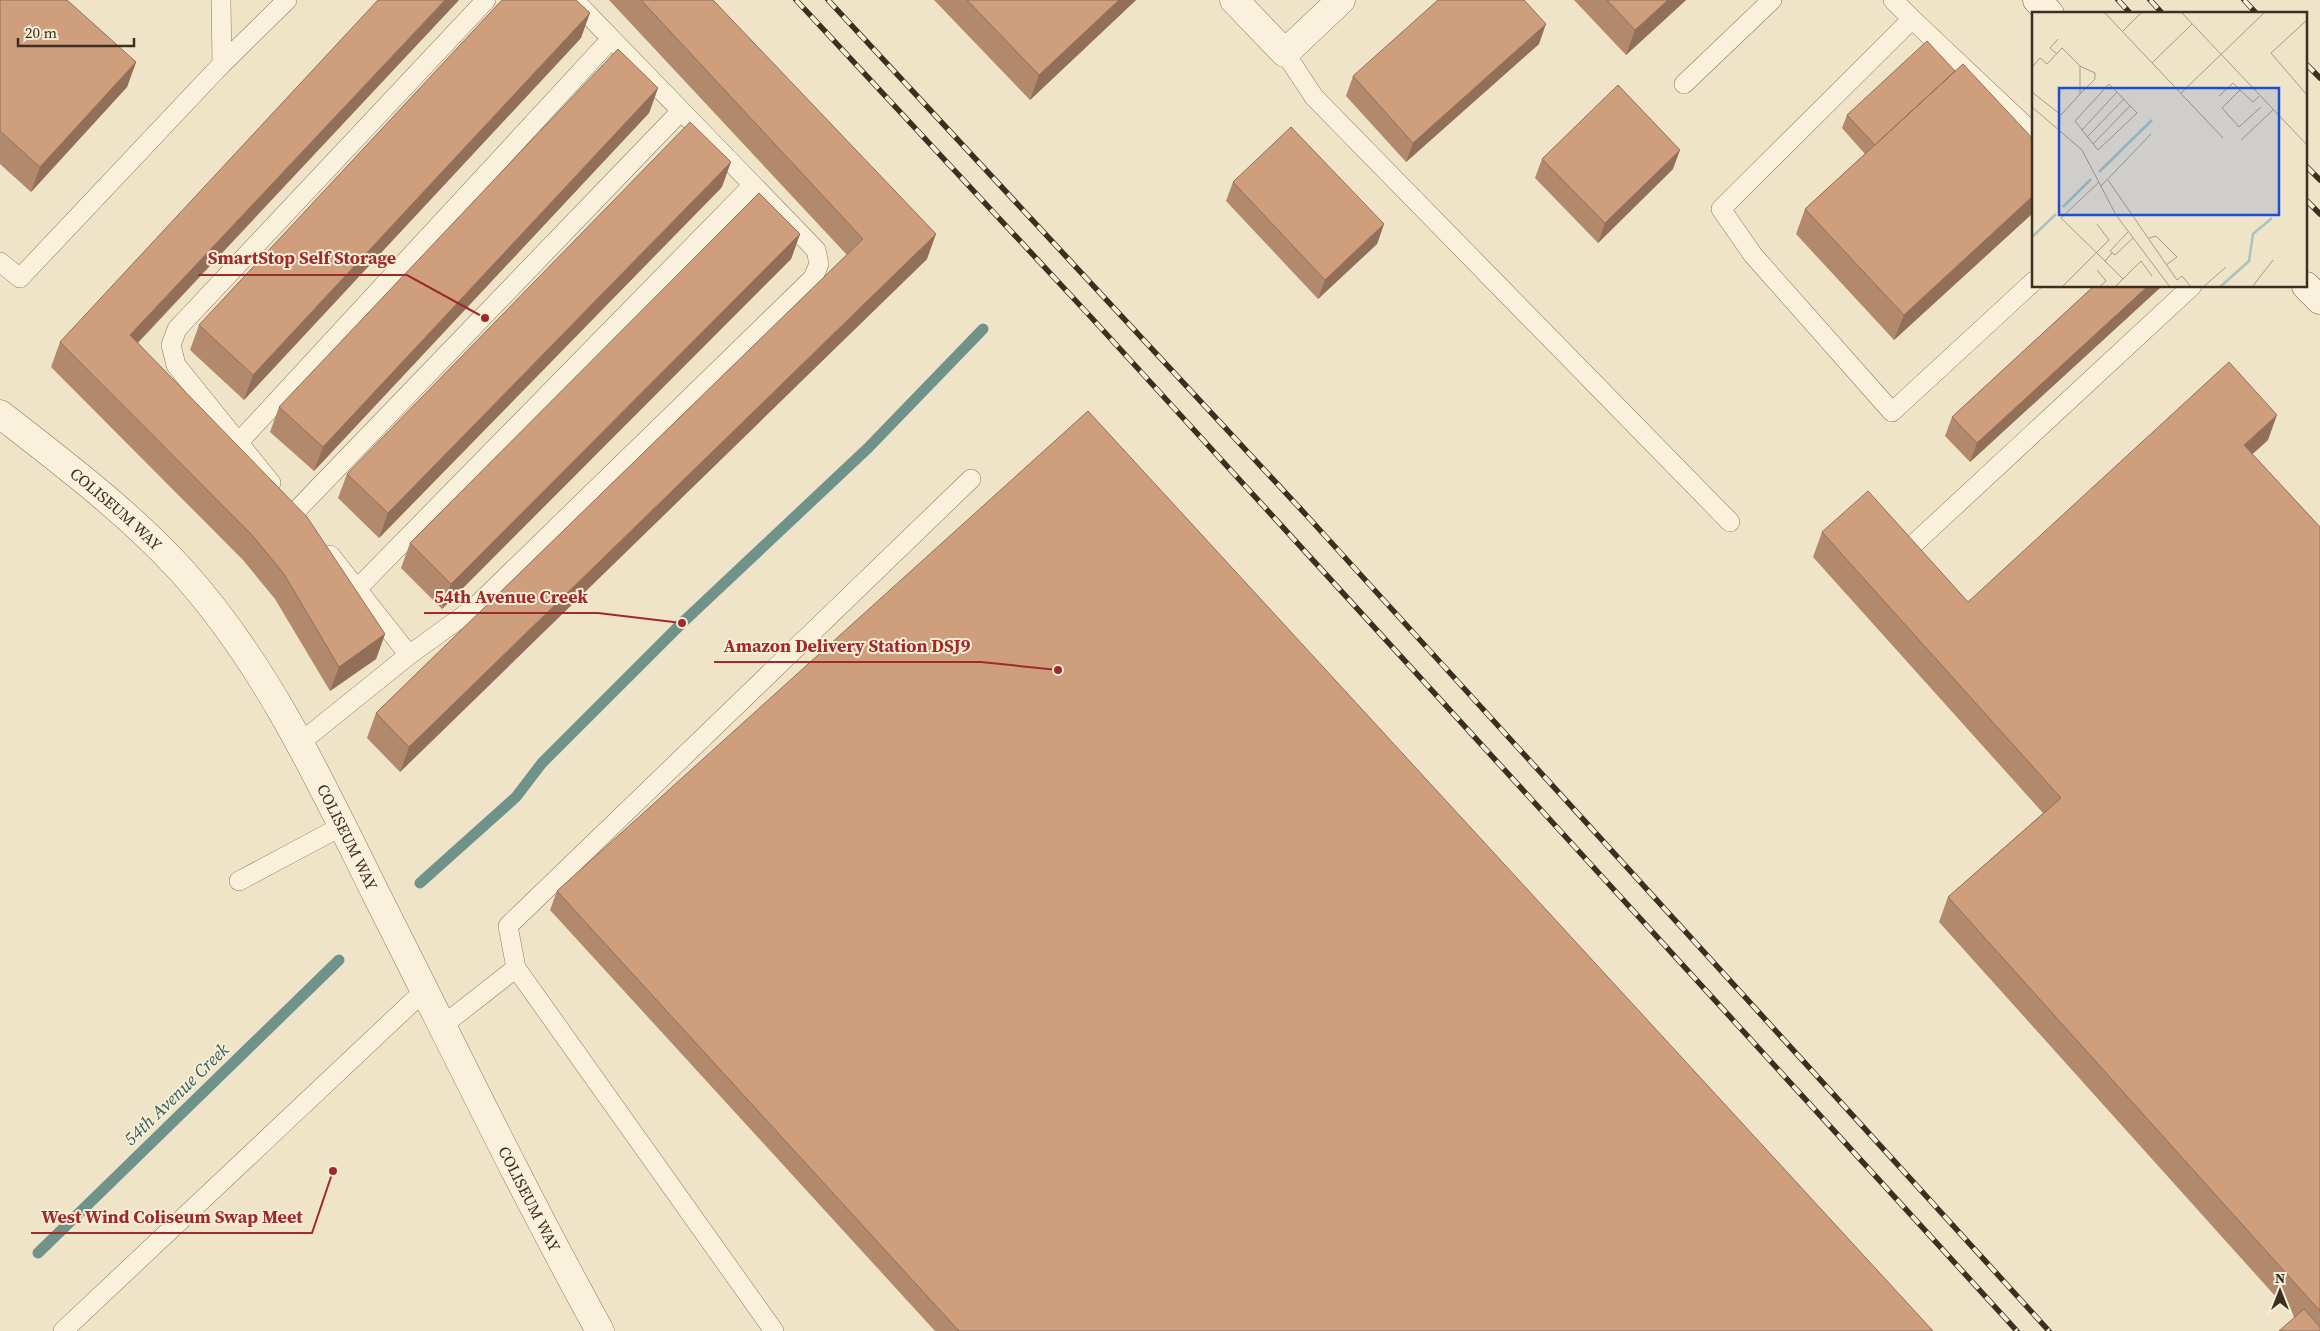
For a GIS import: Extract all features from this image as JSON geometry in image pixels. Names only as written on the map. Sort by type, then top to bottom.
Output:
[{"type":"street","points":[[1234,0],[1285,53],[1341,0]]},
{"type":"street","points":[[2037,0],[2048,12]]},
{"type":"street","points":[[2308,288],[2320,300]]},
{"type":"street","name":"COLISEUM WAY","points":[[0,414],[109,501],[182,570],[247,654],[301,742],[550,1241],[600,1331]]},
{"type":"lane","points":[[221,0],[222,64]]},
{"type":"lane","points":[[0,262],[20,278],[222,64],[288,0]]},
{"type":"lane","points":[[307,527],[176,365],[171,345],[177,329],[486,0]]},
{"type":"lane","points":[[301,742],[409,655],[474,608],[813,278],[819,264],[816,250],[574,0]]},
{"type":"lane","points":[[1684,84],[1772,0]]},
{"type":"lane","points":[[1893,0],[2032,132]]},
{"type":"lane","points":[[1912,19],[1721,209],[1752,255],[1892,412],[2032,283]]},
{"type":"lane","points":[[238,442],[611,39]]},
{"type":"lane","points":[[1285,53],[1314,97],[1730,522]]},
{"type":"lane","points":[[295,512],[681,111]]},
{"type":"lane","points":[[357,588],[753,185]]},
{"type":"lane","points":[[1916,542],[2190,288]]},
{"type":"lane","points":[[774,1331],[516,968],[508,926],[971,478]]},
{"type":"lane","points":[[320,543],[409,655]]},
{"type":"lane","points":[[239,880],[342,826]]},
{"type":"lane","points":[[442,1026],[516,968]]},
{"type":"lane","points":[[63,1331],[424,990]]},
{"type":"building","points":[[0,0],[67,0],[136,62],[40,167],[0,131]]},
{"type":"building","points":[[378,0],[445,0],[130,335],[307,517],[385,634],[339,667],[284,574],[252,535],[60,342]]},
{"type":"building","points":[[502,0],[576,0],[590,13],[253,375],[199,325]]},
{"type":"building","points":[[641,0],[713,0],[936,234],[409,747],[376,713],[863,239]]},
{"type":"building","points":[[967,0],[1119,0],[1039,75]]},
{"type":"building","points":[[1438,0],[1524,0],[1546,24],[1413,143],[1353,76]]},
{"type":"building","points":[[1607,0],[1668,0],[1635,30]]},
{"type":"building","points":[[1927,41],[1955,71],[1875,145],[1847,115]]},
{"type":"building","points":[[618,49],[658,88],[323,447],[279,407]]},
{"type":"building","points":[[1963,64],[2032,138],[2032,197],[1904,315],[1805,209]]},
{"type":"building","points":[[1618,85],[1680,150],[1605,223],[1542,159]]},
{"type":"building","points":[[690,122],[731,162],[388,513],[347,474]]},
{"type":"building","points":[[1291,127],[1384,224],[1325,280],[1233,182]]},
{"type":"building","points":[[759,193],[800,234],[451,584],[410,543]]},
{"type":"building","points":[[2092,288],[2146,288],[1977,443],[1952,417]]},
{"type":"building","points":[[2229,362],[2277,415],[2244,445],[2320,527],[2320,1311],[1948,897],[2061,798],[1822,532],[1868,491],[1968,602]]},
{"type":"building","points":[[1088,411],[1933,1331],[959,1331],[557,891]]},
{"type":"building","points":[[2304,1309],[2320,1327],[2320,1331],[2279,1331]]},
{"type":"waterway","name":"54th Avenue Creek","points":[[420,883],[516,797],[542,763],[682,623],[868,448],[983,329]]},
{"type":"waterway","name":"54th Avenue Creek","points":[[38,1253],[339,960]]},
{"type":"railway","points":[[796,0],[1089,315],[2017,1331]]},
{"type":"railway","points":[[828,0],[1308,517],[2049,1331]]},
{"type":"railway","points":[[2118,0],[2129,12]]},
{"type":"railway","points":[[2150,0],[2161,12]]},
{"type":"railway","points":[[2244,0],[2255,12]]},
{"type":"railway","points":[[2308,66],[2320,78]]},
{"type":"railway","points":[[2308,168],[2320,180]]},
{"type":"railway","points":[[2308,202],[2320,214]]},
{"type":"place","name":"SmartStop Self Storage","points":[[485,318]]},
{"type":"place","name":"54th Avenue Creek","points":[[682,623]]},
{"type":"place","name":"Amazon Delivery Station DSJ9","points":[[1058,670]]},
{"type":"place","name":"West Wind Coliseum Swap Meet","points":[[333,1171]]}]
